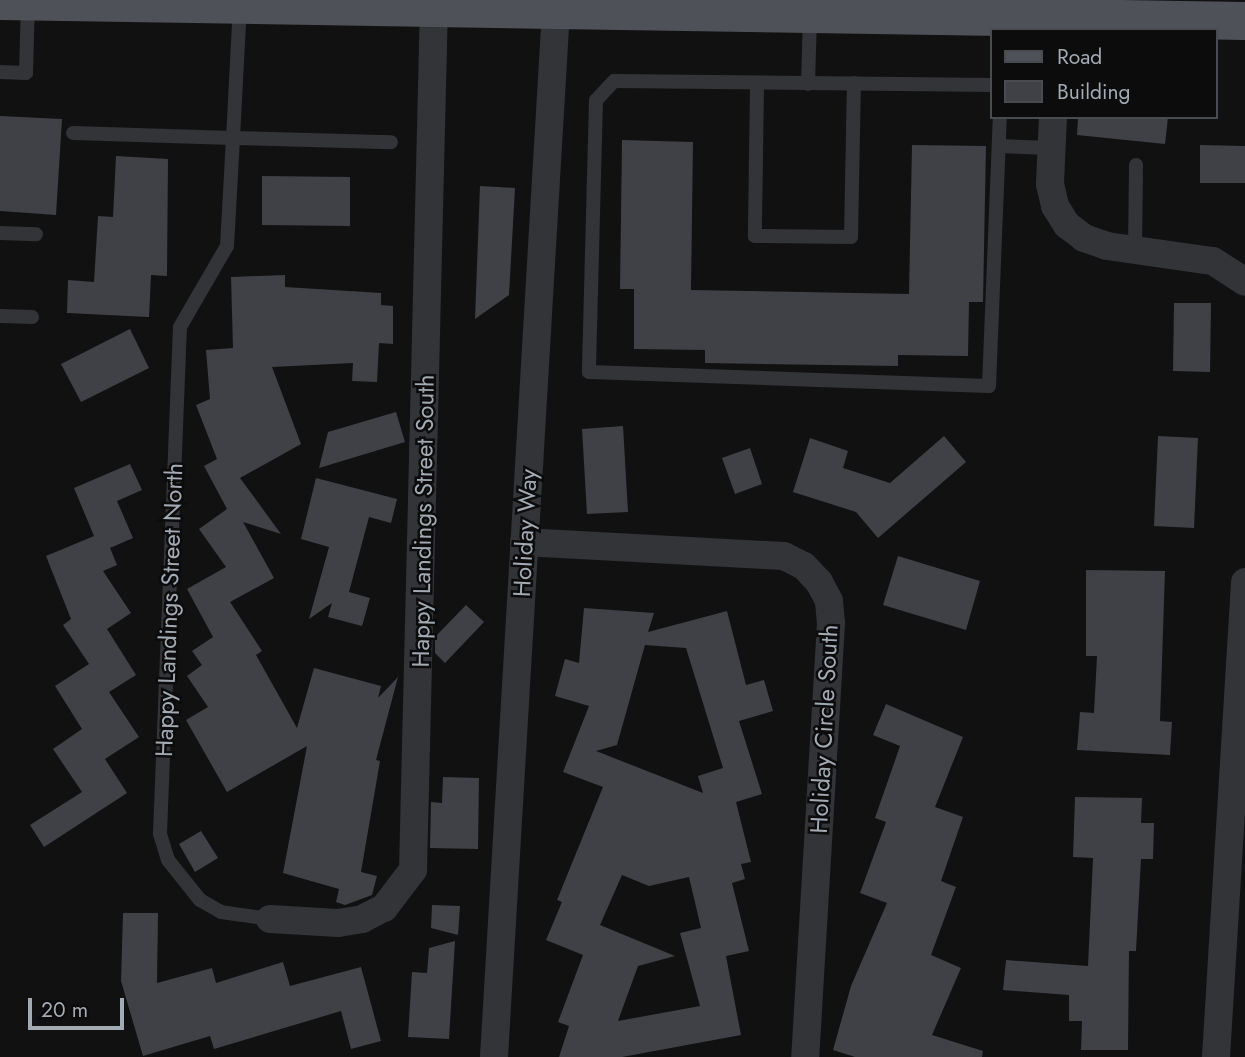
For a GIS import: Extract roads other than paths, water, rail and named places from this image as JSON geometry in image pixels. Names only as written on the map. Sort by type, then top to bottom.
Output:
[{"type":"main road","points":[[573,9],[628,0]]},
{"type":"main road","points":[[14,1],[573,9],[816,6],[1002,23],[1245,21]]},
{"type":"street","name":"Happy Landings Street South","points":[[270,919],[338,923],[362,919],[384,908],[413,870],[434,6]]},
{"type":"street","name":"Holiday Way","points":[[494,1057],[524,542],[573,9]]},
{"type":"street","points":[[1053,119],[1050,184],[1055,206],[1067,225],[1084,239],[1135,250],[1213,261],[1245,282]]},
{"type":"street","name":"Holiday Circle South","points":[[524,542],[784,556],[804,566],[819,582],[829,601],[831,623],[805,1057]]},
{"type":"street","points":[[1216,1057],[1245,582]]},
{"type":"lane","points":[[0,72],[26,73],[14,1]]},
{"type":"lane","points":[[233,138],[240,4]]},
{"type":"lane","points":[[808,84],[816,6]]},
{"type":"lane","points":[[990,85],[614,81],[596,100],[589,372],[989,386],[1000,119]]},
{"type":"lane","points":[[757,84],[755,236],[850,237],[854,83]]},
{"type":"lane","points":[[72,133],[391,142]]},
{"type":"lane","name":"Happy Landings Street North","points":[[233,138],[227,246],[180,327],[160,833],[169,860],[200,900],[221,912],[270,919]]},
{"type":"lane","points":[[999,146],[1051,148]]},
{"type":"lane","points":[[1135,250],[1136,165]]},
{"type":"lane","points":[[0,233],[36,234]]},
{"type":"lane","points":[[0,316],[32,317]]}]
